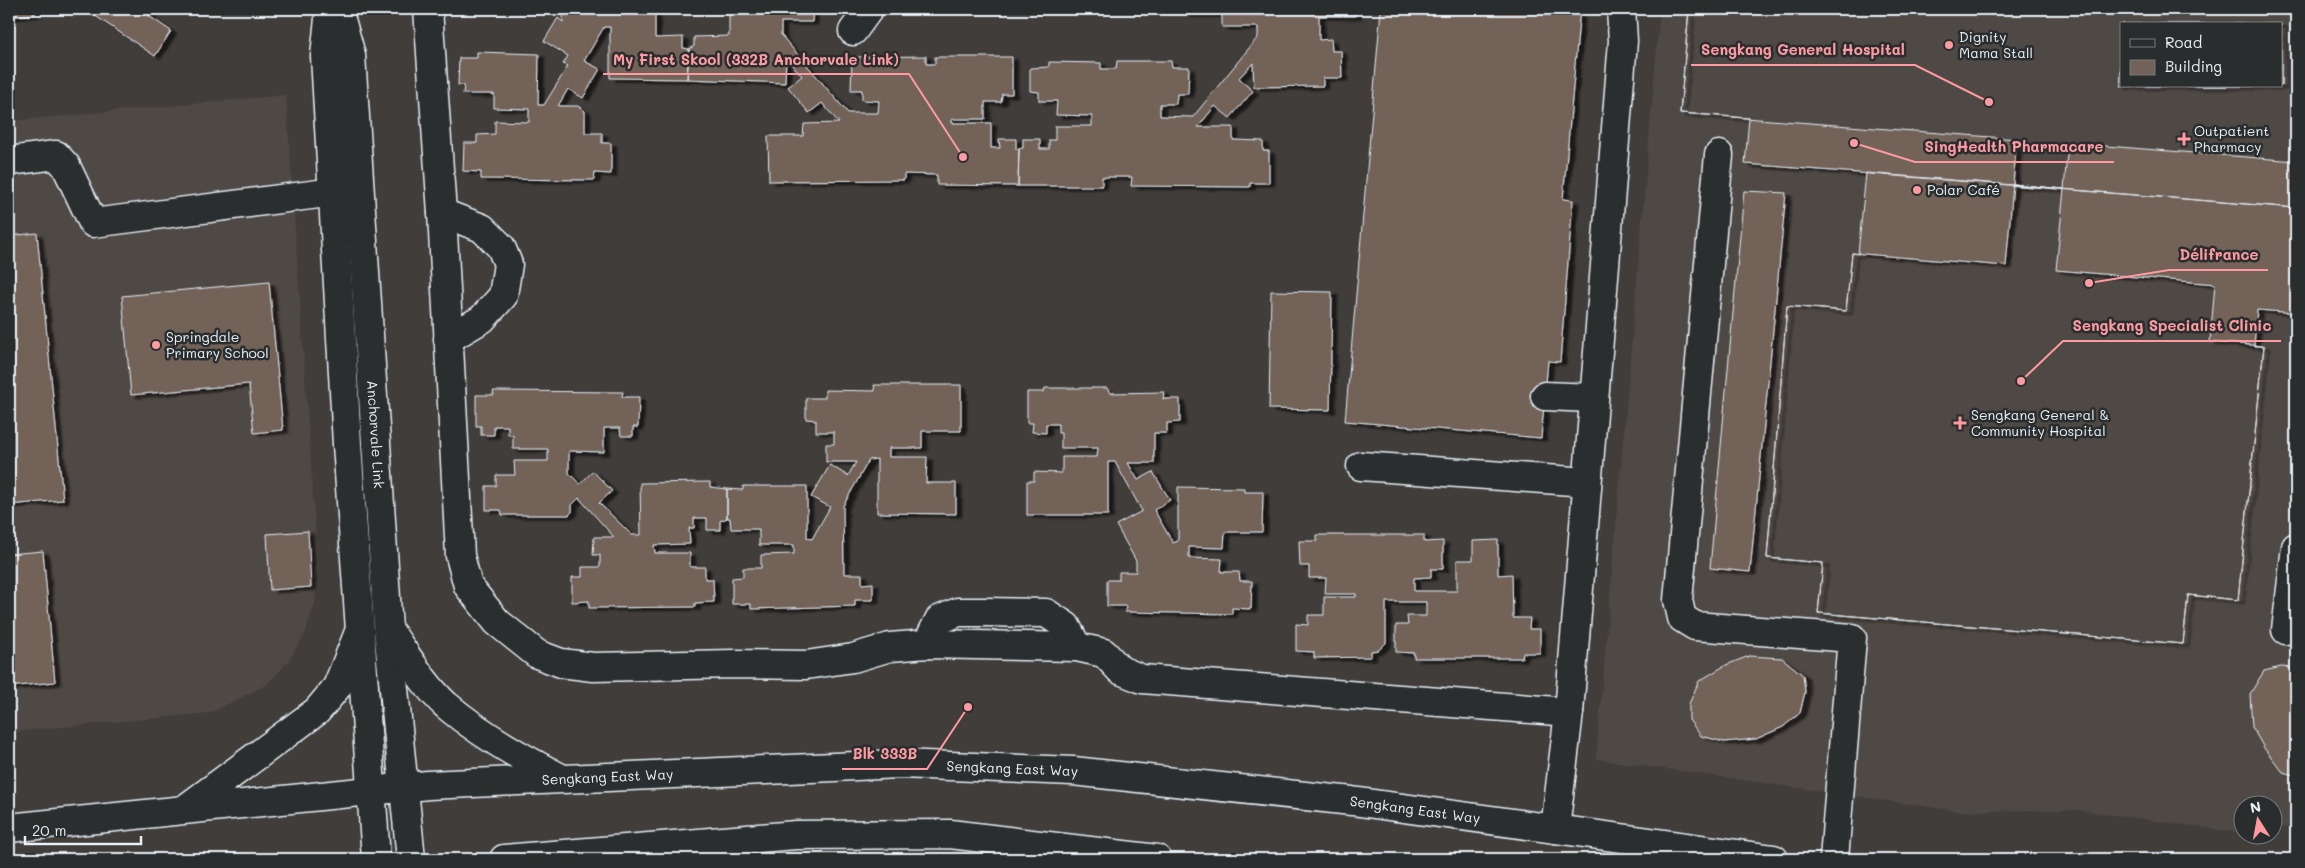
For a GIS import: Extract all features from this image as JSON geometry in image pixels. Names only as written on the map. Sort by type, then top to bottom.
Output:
[{"type":"main road","points":[[330,9],[324,56],[334,192],[346,444],[376,859]]},
{"type":"main road","name":"Anchorvale Link","points":[[338,9],[351,55],[388,629],[411,859]]},
{"type":"main road","points":[[428,9],[442,213],[460,556],[468,586],[497,622],[537,654],[561,663],[593,667],[734,664],[806,665],[853,658],[890,647],[927,644],[1077,647],[1104,653],[1120,670],[1142,679],[1569,712]]},
{"type":"main road","points":[[853,31],[869,9]]},
{"type":"main road","points":[[1555,829],[1569,712],[1623,41],[1621,9]]},
{"type":"main road","points":[[9,161],[56,155],[66,166],[93,223],[334,192]]},
{"type":"main road","points":[[1719,155],[1678,600],[1682,618],[1695,626],[1852,638],[1834,859]]},
{"type":"main road","points":[[442,213],[482,228],[501,247],[508,264],[504,296],[482,320],[448,338]]},
{"type":"main road","points":[[1545,396],[1594,398]]},
{"type":"main road","points":[[1362,466],[1587,482]]},
{"type":"main road","points":[[2286,630],[2296,547]]},
{"type":"main road","points":[[388,629],[424,680],[446,704],[522,758],[559,777]]},
{"type":"main road","points":[[184,810],[317,712],[337,686],[359,632]]},
{"type":"main road","name":"Sengkang East Way","points":[[9,828],[403,787],[559,777],[900,764],[1073,771],[1352,801],[1774,859]]},
{"type":"main road","points":[[504,859],[619,854],[796,835],[950,834],[1157,859]]},
{"type":"shaded area","name":"Sengkang General & Community Hospital","points":[[1660,9],[2296,9],[2296,825],[2282,828],[2282,796],[2232,796],[2232,832],[2078,810],[1959,811],[1596,759]]},
{"type":"shaded area","name":"Springdale Primary School","points":[[286,95],[318,569],[315,603],[305,634],[288,662],[266,685],[210,713],[9,732],[9,121]]},
{"type":"building","points":[[9,9],[34,9],[35,14],[9,17]]},
{"type":"building","points":[[85,9],[154,9],[149,16],[171,31],[155,56]]},
{"type":"building","points":[[568,9],[655,9],[655,38],[683,37],[683,48],[689,49],[687,79],[610,78],[610,27],[604,27],[584,61],[600,69],[583,98],[568,89],[558,106],[578,106],[585,111],[585,133],[602,133],[602,143],[611,143],[611,174],[595,173],[594,180],[481,179],[481,172],[463,171],[464,143],[477,143],[477,135],[495,134],[495,121],[529,122],[529,109],[494,108],[494,94],[463,94],[464,85],[458,85],[459,58],[477,58],[477,52],[539,54],[538,105],[544,105],[568,66],[563,64],[568,56],[544,41],[558,18],[563,22],[563,11],[568,11]]},
{"type":"building","points":[[729,9],[813,9],[812,22],[781,22],[781,35],[848,113],[878,113],[879,101],[862,100],[862,90],[851,90],[852,57],[926,56],[926,64],[935,64],[935,57],[1012,57],[1012,94],[1002,94],[1001,102],[985,102],[985,119],[952,119],[952,123],[991,123],[991,148],[1000,148],[999,139],[1016,139],[1016,149],[1019,148],[1018,186],[937,185],[937,175],[904,174],[904,180],[769,181],[768,136],[803,136],[804,124],[839,123],[822,103],[809,113],[788,87],[802,76],[786,57],[785,83],[687,79],[689,49],[694,46],[694,37],[729,36]]},
{"type":"building","points":[[1185,9],[1356,9],[1356,16],[1319,16],[1319,40],[1331,39],[1332,51],[1341,51],[1342,78],[1323,78],[1323,86],[1254,87],[1253,63],[1239,78],[1253,91],[1230,118],[1215,106],[1198,127],[1233,127],[1233,140],[1263,141],[1263,151],[1269,151],[1269,183],[1250,183],[1250,187],[1131,186],[1132,177],[1102,177],[1102,186],[1018,186],[1019,148],[1023,148],[1023,139],[1040,139],[1040,149],[1049,149],[1049,140],[1055,140],[1055,126],[1092,126],[1092,116],[1056,115],[1057,101],[1039,101],[1039,92],[1030,91],[1030,68],[1049,67],[1049,62],[1101,63],[1101,69],[1116,69],[1117,61],[1171,61],[1172,67],[1189,67],[1188,94],[1177,94],[1176,104],[1160,104],[1160,116],[1193,117],[1258,37],[1258,27],[1222,27],[1222,14],[1185,14]]},
{"type":"building","points":[[1381,9],[1580,9],[1563,199],[1573,200],[1560,362],[1548,361],[1541,438],[1345,421]]},
{"type":"building","points":[[1689,9],[2296,9],[2296,208],[1745,164],[1749,118],[1680,113]]},
{"type":"building","points":[[1689,9],[2296,9],[2296,161],[2068,143],[2064,189],[2013,184],[2017,139],[1680,113]]},
{"type":"building","points":[[1866,173],[2296,208],[2296,313],[2257,310],[2254,346],[2264,346],[2238,600],[2188,595],[2183,644],[1818,613],[1823,563],[1767,558],[1787,306],[1846,311],[1852,253],[1858,254]]},
{"type":"building","points":[[2013,184],[2064,189],[2056,270],[2215,284],[2210,342],[2264,346],[2238,600],[2188,595],[2183,644],[1818,613],[1823,563],[1767,558],[1787,306],[1846,311],[1852,253],[2006,266]]},
{"type":"building","points":[[1744,191],[1786,193],[1750,572],[1710,568]]},
{"type":"building","points":[[37,233],[63,500],[9,505],[9,236]]},
{"type":"building","points":[[269,282],[283,430],[254,433],[249,384],[131,395],[122,296]]},
{"type":"building","points":[[1271,291],[1332,292],[1330,410],[1269,409]]},
{"type":"building","points":[[874,385],[961,385],[961,431],[922,431],[922,448],[889,448],[889,457],[927,457],[926,483],[956,483],[956,514],[877,513],[877,459],[869,460],[843,506],[844,574],[862,574],[862,584],[873,583],[873,600],[855,600],[855,606],[751,609],[751,604],[732,604],[732,578],[743,577],[743,568],[761,568],[761,555],[794,554],[794,545],[759,545],[759,529],[731,529],[730,518],[727,518],[727,489],[743,490],[743,486],[807,486],[807,538],[812,539],[830,507],[811,497],[830,465],[848,476],[856,462],[826,462],[826,444],[834,444],[834,432],[816,432],[816,420],[806,419],[806,398],[825,398],[825,390],[875,391]]},
{"type":"building","points":[[1045,388],[1107,388],[1110,393],[1164,392],[1163,399],[1180,399],[1180,422],[1167,423],[1167,433],[1154,433],[1154,463],[1128,463],[1138,480],[1153,472],[1170,500],[1154,510],[1173,543],[1178,541],[1178,487],[1244,488],[1244,492],[1263,492],[1262,532],[1225,532],[1224,548],[1189,547],[1189,558],[1222,559],[1221,572],[1239,572],[1240,581],[1252,581],[1251,609],[1232,608],[1232,614],[1125,612],[1126,606],[1107,606],[1107,580],[1119,580],[1119,572],[1136,572],[1136,561],[1116,525],[1142,511],[1115,462],[1108,462],[1108,515],[1027,515],[1027,481],[1034,481],[1034,472],[1062,473],[1062,457],[1097,457],[1098,448],[1061,448],[1061,433],[1058,433],[1058,424],[1046,424],[1046,433],[1032,432],[1033,423],[1027,423],[1027,392],[1044,392]]},
{"type":"building","points":[[493,391],[623,392],[622,397],[639,397],[638,427],[633,427],[633,436],[621,436],[620,428],[604,428],[604,452],[569,451],[569,473],[580,484],[593,471],[612,491],[599,503],[632,535],[641,535],[640,483],[710,482],[710,487],[727,489],[727,518],[720,521],[720,530],[707,530],[707,518],[694,518],[694,528],[689,528],[690,544],[654,545],[655,553],[690,553],[690,567],[705,567],[705,579],[713,579],[714,602],[695,603],[695,607],[589,608],[589,601],[572,602],[572,577],[582,577],[582,567],[600,567],[600,555],[593,555],[594,537],[614,537],[579,498],[572,505],[572,512],[569,515],[502,515],[501,510],[486,510],[486,486],[496,486],[496,475],[515,475],[514,461],[548,461],[548,449],[513,449],[513,435],[508,435],[508,426],[494,426],[494,435],[481,435],[481,426],[476,426],[476,395],[494,395]]},
{"type":"building","points":[[308,531],[311,587],[270,590],[267,534]]},
{"type":"building","points":[[1317,535],[1424,535],[1424,542],[1443,541],[1443,569],[1431,569],[1431,577],[1414,578],[1414,591],[1457,591],[1457,560],[1473,560],[1473,541],[1498,540],[1498,575],[1512,574],[1513,618],[1530,618],[1529,629],[1540,629],[1540,653],[1523,653],[1522,658],[1414,658],[1414,653],[1396,652],[1396,625],[1408,625],[1407,616],[1426,616],[1426,602],[1386,602],[1386,643],[1379,650],[1371,651],[1371,657],[1314,658],[1314,652],[1296,651],[1296,624],[1308,625],[1308,615],[1324,615],[1324,597],[1356,597],[1356,594],[1325,594],[1326,578],[1309,578],[1309,566],[1300,566],[1299,541],[1317,541]]},
{"type":"building","points":[[43,551],[55,682],[9,687],[9,554]]},
{"type":"building","points":[[1749,656],[1782,658],[1803,675],[1805,692],[1800,713],[1783,727],[1756,739],[1724,742],[1701,736],[1689,720],[1689,704],[1699,681],[1726,665]]},
{"type":"building","points":[[2281,667],[2296,668],[2296,776],[2283,772],[2264,748],[2252,727],[2250,694],[2264,671]]},
{"type":"place","name":"Dignity Mama Stall","points":[[1949,45]]},
{"type":"place","name":"Sengkang General Hospital","points":[[1989,102]]},
{"type":"place","name":"Outpatient Pharmacy","points":[[2184,139]]},
{"type":"place","name":"SingHealth Pharmacare","points":[[1854,143]]},
{"type":"place","name":"My First Skool (332B Anchorvale Link)","points":[[963,157]]},
{"type":"place","name":"Polar Café","points":[[1917,190]]},
{"type":"place","name":"Délifrance","points":[[2089,283]]},
{"type":"place","name":"Springdale Primary School","points":[[156,345]]},
{"type":"place","name":"Sengkang Specialist Clinic","points":[[2021,381]]},
{"type":"place","name":"Sengkang General & Community Hospital","points":[[1960,423]]},
{"type":"place","name":"Blk 333B","points":[[968,707]]}]
